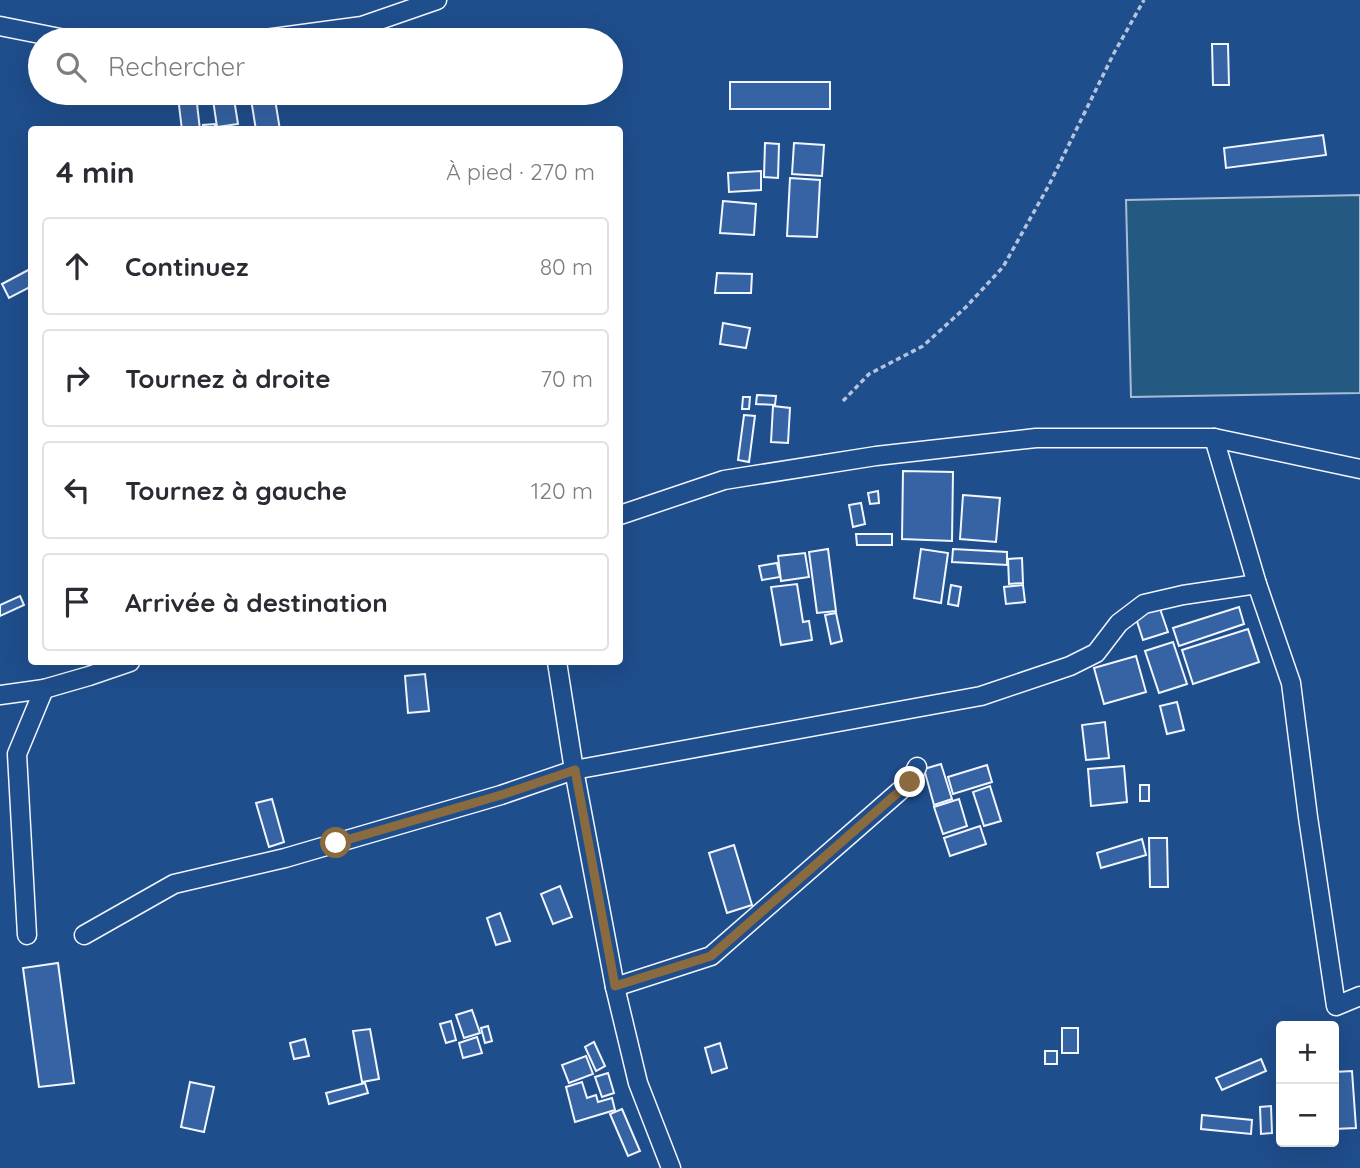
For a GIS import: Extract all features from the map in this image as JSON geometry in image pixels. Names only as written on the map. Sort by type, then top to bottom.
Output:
[{"type":"street","points":[[347,28],[362,26],[437,0]]},
{"type":"street","points":[[0,26],[28,32]]},
{"type":"street","points":[[623,514],[724,480],[876,456],[1036,438],[1214,438],[1360,469]]},
{"type":"street","points":[[1214,438],[1291,683],[1336,1006],[1360,996]]},
{"type":"street","points":[[84,935],[174,884],[285,858],[501,795],[575,770],[981,696],[1070,666],[1096,653],[1119,623],[1144,604],[1258,583]]},
{"type":"street","points":[[0,695],[44,689],[121,665]]},
{"type":"street","points":[[558,665],[615,986],[638,1083],[671,1168]]},
{"type":"street","points":[[27,935],[17,754],[44,689]]},
{"type":"street","points":[[615,986],[711,956],[910,782],[917,767]]},
{"type":"path","points":[[843,401],[869,374],[923,346],[966,307],[1003,267],[1049,185],[1114,53],[1144,0]]},
{"type":"shaded area","points":[[1360,195],[1360,393],[1131,397],[1126,200]]},
{"type":"building","points":[[1212,44],[1228,44],[1229,85],[1213,85]]},
{"type":"building","points":[[730,82],[830,82],[830,109],[730,109]]},
{"type":"building","points":[[179,105],[197,105],[200,126],[182,126]]},
{"type":"building","points":[[214,105],[235,105],[238,124],[217,126]]},
{"type":"building","points":[[252,105],[276,105],[279,126],[255,126]]},
{"type":"building","points":[[1323,135],[1326,155],[1226,168],[1224,148]]},
{"type":"building","points":[[765,143],[779,144],[778,178],[764,177]]},
{"type":"building","points":[[794,143],[824,145],[822,176],[792,174]]},
{"type":"building","points":[[761,171],[761,190],[729,192],[728,173]]},
{"type":"building","points":[[790,178],[820,180],[817,237],[787,236]]},
{"type":"building","points":[[723,201],[756,204],[754,235],[720,233]]},
{"type":"building","points":[[28,270],[28,288],[9,298],[2,284]]},
{"type":"building","points":[[717,273],[752,274],[751,293],[715,293]]},
{"type":"building","points":[[723,323],[750,328],[746,348],[720,344]]},
{"type":"building","points":[[757,395],[776,396],[775,405],[756,404]]},
{"type":"building","points":[[743,397],[750,397],[749,409],[742,409]]},
{"type":"building","points":[[773,406],[790,408],[788,443],[771,442]]},
{"type":"building","points":[[744,415],[755,416],[749,462],[738,460]]},
{"type":"building","points":[[903,471],[953,472],[952,541],[902,539]]},
{"type":"building","points":[[878,491],[879,503],[870,504],[868,493]]},
{"type":"building","points":[[963,495],[1000,498],[996,542],[960,539]]},
{"type":"building","points":[[861,503],[865,524],[853,527],[849,505]]},
{"type":"building","points":[[856,534],[892,534],[892,545],[857,545]]},
{"type":"building","points":[[828,549],[836,611],[817,613],[809,552]]},
{"type":"building","points":[[921,549],[948,553],[941,603],[914,598]]},
{"type":"building","points":[[953,549],[1007,552],[1007,565],[952,562]]},
{"type":"building","points":[[805,553],[809,577],[781,581],[778,556]]},
{"type":"building","points":[[1022,558],[1023,583],[1009,584],[1008,559]]},
{"type":"building","points":[[777,563],[780,577],[762,580],[759,566]]},
{"type":"building","points":[[797,584],[803,622],[809,621],[812,640],[781,645],[771,587]]},
{"type":"building","points":[[951,585],[961,587],[958,606],[948,604]]},
{"type":"building","points":[[1023,585],[1025,602],[1006,604],[1004,587]]},
{"type":"building","points":[[20,596],[24,605],[0,616],[0,605]]},
{"type":"building","points":[[1159,606],[1168,632],[1143,640],[1135,615]]},
{"type":"building","points":[[1239,607],[1244,624],[1179,646],[1173,628]]},
{"type":"building","points":[[836,613],[842,641],[831,644],[825,615]]},
{"type":"building","points":[[1248,629],[1259,662],[1193,684],[1182,650]]},
{"type":"building","points":[[1173,642],[1187,684],[1159,693],[1145,651]]},
{"type":"building","points":[[1136,656],[1146,692],[1104,704],[1094,668]]},
{"type":"building","points":[[425,674],[429,711],[408,713],[405,676]]},
{"type":"building","points":[[1177,702],[1184,730],[1167,734],[1160,706]]},
{"type":"building","points":[[1105,722],[1109,758],[1086,760],[1082,725]]},
{"type":"building","points":[[941,764],[952,799],[934,805],[924,769]]},
{"type":"building","points":[[987,765],[992,782],[953,794],[948,777]]},
{"type":"building","points":[[1124,766],[1127,802],[1091,806],[1088,769]]},
{"type":"building","points":[[1140,785],[1149,785],[1149,801],[1140,801]]},
{"type":"building","points":[[990,786],[1001,821],[984,826],[973,792]]},
{"type":"building","points":[[272,799],[284,842],[269,847],[256,803]]},
{"type":"building","points":[[959,799],[967,826],[943,834],[934,807]]},
{"type":"building","points":[[980,826],[986,844],[950,856],[944,838]]},
{"type":"building","points":[[1149,838],[1167,838],[1168,887],[1150,887]]},
{"type":"building","points":[[1142,839],[1146,855],[1101,868],[1097,853]]},
{"type":"building","points":[[734,845],[752,905],[727,913],[709,853]]},
{"type":"building","points":[[560,886],[572,917],[553,924],[541,894]]},
{"type":"building","points":[[500,913],[510,941],[496,945],[487,918]]},
{"type":"building","points":[[58,963],[74,1083],[39,1087],[23,968]]},
{"type":"building","points":[[472,1010],[480,1033],[464,1038],[456,1015]]},
{"type":"building","points":[[451,1021],[456,1040],[446,1043],[440,1024]]},
{"type":"building","points":[[488,1026],[492,1041],[485,1043],[481,1028]]},
{"type":"building","points":[[1062,1028],[1078,1028],[1078,1053],[1062,1053]]},
{"type":"building","points":[[370,1029],[379,1079],[362,1082],[353,1031]]},
{"type":"building","points":[[477,1037],[482,1053],[463,1058],[459,1043]]},
{"type":"building","points":[[305,1039],[309,1056],[294,1059],[290,1043]]},
{"type":"building","points":[[594,1042],[605,1066],[596,1071],[585,1047]]},
{"type":"building","points":[[720,1043],[727,1068],[712,1073],[705,1048]]},
{"type":"building","points":[[1045,1051],[1057,1051],[1057,1064],[1045,1064]]},
{"type":"building","points":[[586,1056],[593,1074],[569,1083],[562,1065]]},
{"type":"building","points":[[1261,1059],[1266,1071],[1222,1090],[1216,1078]]},
{"type":"building","points":[[1352,1071],[1356,1128],[1339,1129],[1339,1072]]},
{"type":"building","points":[[608,1073],[614,1093],[602,1097],[595,1077]]},
{"type":"building","points":[[190,1082],[214,1087],[204,1132],[181,1127]]},
{"type":"building","points":[[582,1082],[587,1098],[596,1095],[598,1102],[612,1098],[615,1110],[575,1122],[566,1087]]},
{"type":"building","points":[[365,1083],[368,1093],[329,1104],[326,1093]]},
{"type":"building","points":[[1271,1106],[1272,1133],[1261,1134],[1260,1107]]},
{"type":"building","points":[[622,1109],[640,1151],[628,1156],[610,1114]]},
{"type":"building","points":[[1202,1115],[1252,1120],[1251,1134],[1201,1129]]},
{"type":"route","points":[[336,843],[501,795],[575,770],[615,986],[711,956],[910,782]]}]
